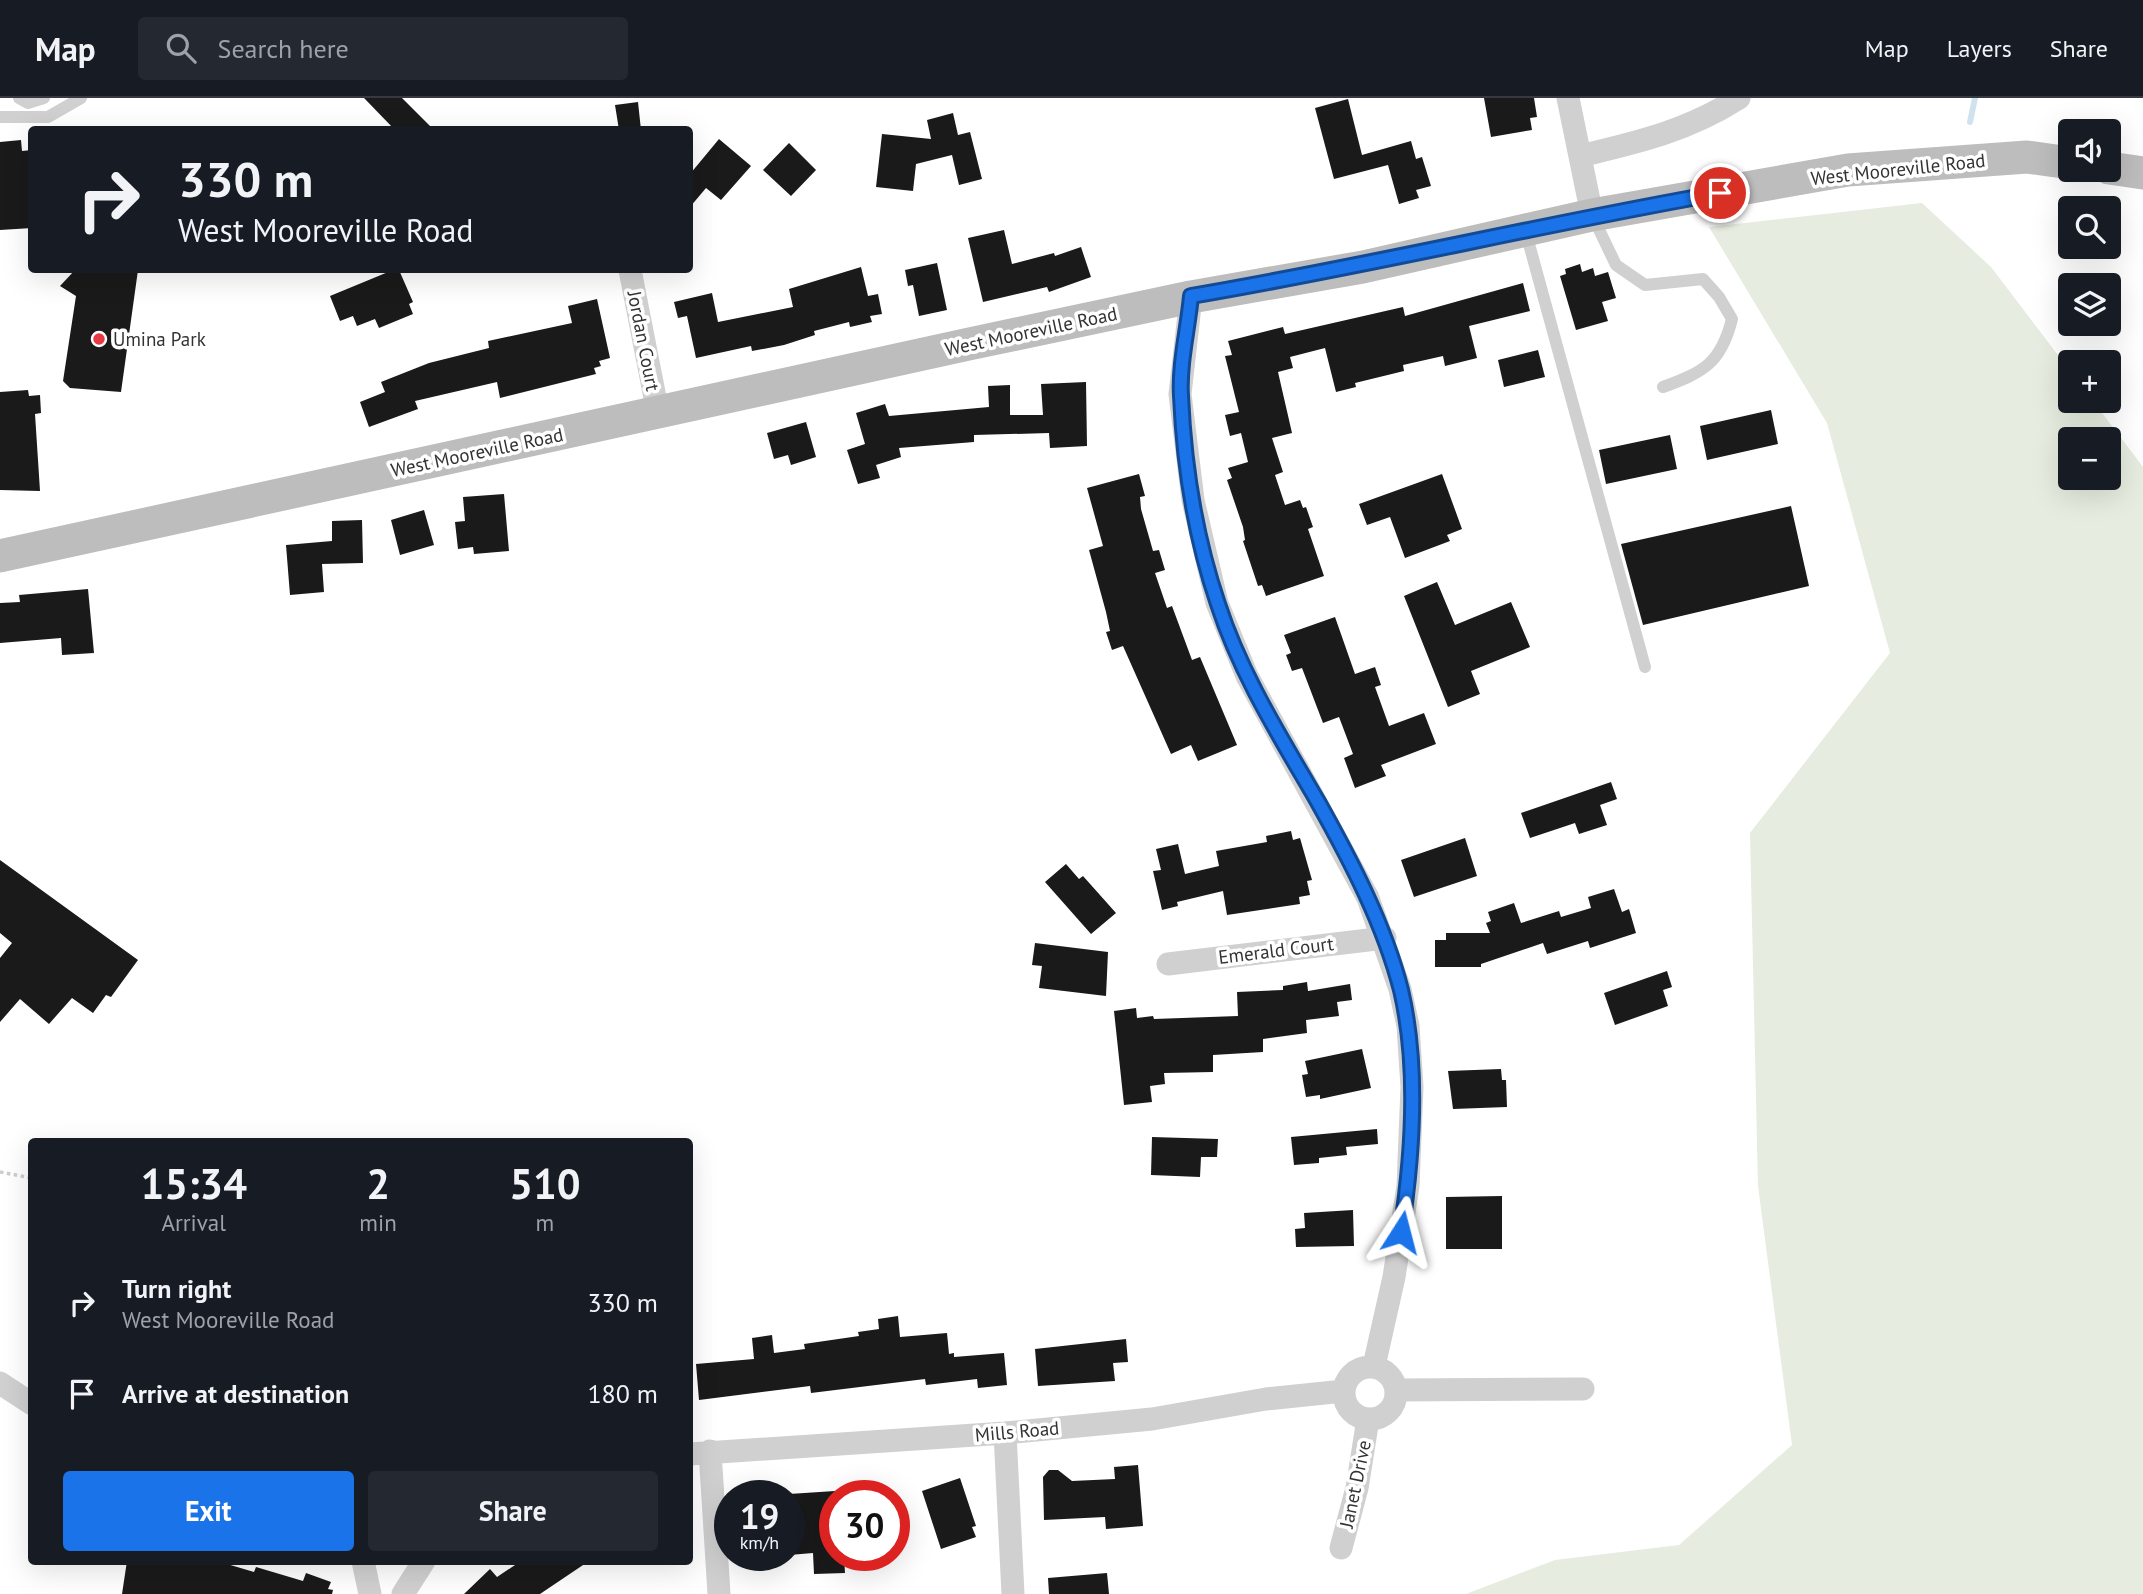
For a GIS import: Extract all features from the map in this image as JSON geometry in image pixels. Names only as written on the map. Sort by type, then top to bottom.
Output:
[{"type":"main road","name":"West Mooreville Road","points":[[0,556],[1191,296],[1363,267],[1592,215],[1848,170],[2027,157],[2058,161]]},
{"type":"main road","points":[[2121,170],[2143,173]]},
{"type":"street","points":[[1568,98],[1592,215]]},
{"type":"street","points":[[1580,156],[1655,138],[1705,120],[1739,98]]},
{"type":"street","name":"Jordan Court","points":[[631,273],[658,413]]},
{"type":"street","points":[[1191,296],[1180,394],[1193,500],[1217,603],[1247,676],[1368,898],[1384,938],[1405,1014],[1412,1087],[1408,1186],[1394,1277],[1374,1366]]},
{"type":"street","name":"Emerald Court","points":[[1168,964],[1384,938]]},
{"type":"street","points":[[1365,1366],[1374,1366],[1390,1374],[1397,1390],[1389,1411],[1368,1419],[1353,1413],[1343,1391],[1350,1376],[1365,1366]]},
{"type":"street","points":[[1397,1390],[1583,1389]]},
{"type":"street","points":[[3,1391],[28,1402]]},
{"type":"street","name":"Mills Road","points":[[700,1453],[1005,1433],[1152,1419],[1266,1399],[1343,1391]]},
{"type":"street","name":"Janet Drive","points":[[1341,1548],[1357,1488],[1368,1419]]},
{"type":"street","points":[[1005,1433],[1013,1594]]},
{"type":"street","points":[[700,1453],[719,1594]]},
{"type":"street","points":[[364,1565],[370,1594]]},
{"type":"street","points":[[403,1594],[421,1565]]},
{"type":"lane","points":[[19,98],[28,103],[44,98]]},
{"type":"lane","points":[[0,117],[48,117],[78,101]]},
{"type":"lane","points":[[1592,215],[1616,265],[1644,285],[1703,279],[1732,318],[1726,343],[1700,374],[1663,387]]},
{"type":"lane","points":[[1525,229],[1645,667]]},
{"type":"path","points":[[0,1172],[28,1177]]},
{"type":"shaded area","points":[[1922,203],[1991,267],[2058,355],[2058,413],[2102,413],[2113,427],[2058,427],[2058,490],[2121,490],[2121,438],[2143,467],[2143,1594],[1466,1594],[1555,1560],[1679,1545],[1792,1445],[1758,1186],[1750,833],[1890,653],[1827,423],[1709,227]]},
{"type":"building","points":[[364,98],[402,98],[430,126],[391,126]]},
{"type":"building","points":[[1484,98],[1534,98],[1537,117],[1530,118],[1532,130],[1491,137]]},
{"type":"building","points":[[1348,99],[1362,155],[1411,141],[1416,159],[1422,157],[1431,186],[1416,190],[1419,198],[1399,204],[1388,165],[1334,179],[1315,108]]},
{"type":"building","points":[[638,102],[641,126],[618,126],[615,105]]},
{"type":"building","points":[[953,113],[958,135],[970,132],[982,179],[959,185],[952,155],[916,164],[913,191],[876,187],[882,134],[931,139],[927,120]]},
{"type":"building","points":[[719,139],[751,166],[721,200],[706,188],[693,203],[693,170]]},
{"type":"building","points":[[21,140],[22,151],[28,150],[28,228],[0,230],[0,142]]},
{"type":"building","points":[[789,143],[816,170],[791,196],[763,170]]},
{"type":"building","points":[[1004,230],[1012,264],[1054,253],[1055,256],[1081,247],[1091,277],[1049,292],[1047,287],[983,302],[968,238]]},
{"type":"building","points":[[937,263],[947,310],[919,316],[913,285],[908,286],[905,270]]},
{"type":"building","points":[[1580,264],[1582,272],[1593,268],[1595,276],[1608,272],[1616,298],[1602,302],[1608,321],[1576,330],[1560,276],[1566,274],[1565,269]]},
{"type":"building","points":[[861,267],[868,296],[878,294],[882,314],[870,316],[872,322],[850,327],[849,322],[814,331],[815,335],[784,345],[752,351],[751,346],[696,358],[687,316],[678,318],[674,302],[712,293],[718,322],[793,307],[789,289]]},
{"type":"building","name":"Umina Park","points":[[72,273],[138,273],[121,392],[70,388],[63,381],[76,296],[60,286]]},
{"type":"building","points":[[386,273],[400,273],[413,302],[409,304],[413,314],[379,328],[375,319],[357,326],[353,316],[340,321],[330,296]]},
{"type":"building","points":[[1523,283],[1530,311],[1469,326],[1477,358],[1445,366],[1443,356],[1403,365],[1404,371],[1355,383],[1356,387],[1336,392],[1325,348],[1290,357],[1293,368],[1278,372],[1292,433],[1272,438],[1283,472],[1275,475],[1285,505],[1300,500],[1303,508],[1306,507],[1313,527],[1308,529],[1324,576],[1266,596],[1262,585],[1258,586],[1243,541],[1243,527],[1227,480],[1232,478],[1228,468],[1248,462],[1241,433],[1230,436],[1225,415],[1239,412],[1225,356],[1232,355],[1228,341],[1283,327],[1285,334],[1403,307],[1405,316]]},
{"type":"building","points":[[597,299],[610,358],[599,361],[601,366],[594,368],[596,374],[500,398],[497,382],[415,401],[418,409],[369,427],[360,402],[385,392],[381,382],[429,363],[489,348],[488,341],[572,323],[568,306]]},
{"type":"building","points":[[1538,350],[1545,377],[1504,387],[1498,360]]},
{"type":"building","points":[[1086,382],[1087,446],[1050,448],[1049,433],[974,435],[974,442],[899,448],[901,457],[876,465],[880,478],[858,484],[847,450],[865,444],[856,413],[885,404],[889,416],[989,407],[988,386],[1010,385],[1010,415],[1043,415],[1041,384]]},
{"type":"building","points":[[28,390],[29,396],[40,395],[41,413],[35,414],[40,491],[0,490],[0,392]]},
{"type":"building","points":[[1771,410],[1778,444],[1707,460],[1700,426]]},
{"type":"building","points":[[806,422],[816,457],[791,465],[788,455],[774,459],[767,433]]},
{"type":"building","points":[[1670,435],[1677,469],[1606,484],[1599,450]]},
{"type":"building","points":[[1139,474],[1145,496],[1140,497],[1141,509],[1153,551],[1159,550],[1165,570],[1155,573],[1167,608],[1172,606],[1192,660],[1200,657],[1237,745],[1198,761],[1191,745],[1171,754],[1123,646],[1112,650],[1106,632],[1110,631],[1106,612],[1089,550],[1103,546],[1087,488]]},
{"type":"building","points":[[1442,474],[1462,529],[1447,535],[1450,541],[1405,558],[1390,517],[1367,525],[1359,504]]},
{"type":"building","points":[[504,494],[509,551],[474,554],[473,547],[458,549],[455,522],[465,521],[463,497]]},
{"type":"building","points":[[1791,506],[1809,586],[1643,625],[1621,544]]},
{"type":"building","points":[[424,510],[434,545],[400,555],[391,520]]},
{"type":"building","points":[[362,520],[363,563],[322,564],[324,592],[290,595],[286,545],[332,541],[332,521]]},
{"type":"building","points":[[1437,582],[1455,625],[1511,602],[1530,647],[1471,671],[1480,694],[1448,707],[1404,596]]},
{"type":"building","points":[[88,589],[94,653],[62,655],[61,638],[0,643],[0,603],[20,602],[19,595]]},
{"type":"building","points":[[1335,617],[1355,674],[1375,667],[1381,685],[1375,687],[1389,726],[1424,713],[1436,744],[1381,765],[1386,776],[1355,788],[1344,758],[1353,754],[1339,717],[1323,723],[1302,668],[1292,671],[1286,655],[1291,653],[1284,635]]},
{"type":"building","points":[[1611,782],[1617,799],[1600,805],[1607,825],[1579,834],[1575,823],[1530,838],[1521,813]]},
{"type":"building","points":[[1291,831],[1293,840],[1300,838],[1312,880],[1307,881],[1310,895],[1299,897],[1300,904],[1227,915],[1223,891],[1177,902],[1178,906],[1162,910],[1153,871],[1161,870],[1156,849],[1178,844],[1185,874],[1219,866],[1216,851],[1267,842],[1266,836]]},
{"type":"building","points":[[1465,838],[1477,876],[1414,897],[1401,860]]},
{"type":"building","points":[[0,860],[138,960],[111,997],[106,995],[93,1013],[72,998],[49,1024],[20,999],[0,1022],[0,958],[12,943],[0,933]]},
{"type":"building","points":[[1066,864],[1079,879],[1083,876],[1116,913],[1091,934],[1045,882]]},
{"type":"building","points":[[1614,889],[1622,912],[1629,909],[1636,933],[1590,948],[1588,941],[1547,954],[1543,943],[1481,964],[1481,967],[1435,967],[1435,940],[1446,940],[1446,933],[1490,933],[1486,923],[1491,921],[1488,912],[1514,903],[1521,923],[1559,911],[1561,917],[1591,908],[1588,897]]},
{"type":"building","points":[[1035,943],[1108,952],[1106,996],[1039,988],[1042,966],[1032,965]]},
{"type":"building","points":[[1667,971],[1672,987],[1663,990],[1668,1006],[1615,1025],[1604,993]]},
{"type":"building","points":[[1307,982],[1308,991],[1350,984],[1352,1000],[1337,1002],[1339,1016],[1306,1020],[1307,1033],[1263,1039],[1263,1052],[1213,1055],[1213,1072],[1164,1073],[1165,1084],[1150,1086],[1152,1102],[1124,1105],[1114,1011],[1136,1008],[1137,1018],[1153,1016],[1154,1019],[1238,1016],[1237,992],[1283,990],[1283,986]]},
{"type":"building","points":[[1362,1049],[1371,1088],[1320,1099],[1320,1095],[1306,1097],[1302,1075],[1308,1074],[1305,1061]]},
{"type":"building","points":[[1501,1069],[1502,1080],[1506,1080],[1507,1107],[1453,1109],[1448,1071]]},
{"type":"building","points":[[1377,1129],[1378,1144],[1346,1147],[1347,1155],[1319,1158],[1319,1163],[1294,1165],[1291,1137]]},
{"type":"building","points":[[1152,1137],[1218,1139],[1217,1157],[1201,1157],[1200,1177],[1151,1175]]},
{"type":"building","points":[[1502,1196],[1502,1249],[1446,1249],[1446,1197]]},
{"type":"building","points":[[1353,1210],[1354,1246],[1296,1247],[1295,1229],[1305,1228],[1304,1213]]},
{"type":"building","points":[[898,1316],[900,1337],[947,1333],[949,1354],[954,1353],[954,1357],[1004,1353],[1007,1385],[978,1388],[977,1379],[926,1385],[925,1379],[811,1393],[810,1386],[699,1400],[696,1364],[754,1359],[752,1338],[772,1335],[774,1353],[805,1349],[804,1344],[859,1336],[858,1332],[879,1329],[878,1319]]},
{"type":"building","points":[[1126,1339],[1128,1362],[1113,1363],[1115,1381],[1038,1386],[1035,1349]]},
{"type":"building","points":[[1138,1465],[1143,1526],[1106,1529],[1105,1517],[1044,1520],[1043,1477],[1049,1470],[1058,1470],[1072,1481],[1115,1479],[1114,1467]]},
{"type":"building","points":[[960,1478],[976,1526],[972,1527],[976,1537],[941,1549],[922,1491]]},
{"type":"building","points":[[819,1492],[819,1571],[845,1573],[814,1574],[813,1553],[805,1554],[805,1493]]},
{"type":"building","points":[[126,1565],[230,1565],[254,1572],[256,1567],[303,1581],[306,1573],[331,1582],[328,1589],[333,1590],[332,1594],[122,1594]]},
{"type":"building","points":[[515,1565],[583,1565],[540,1594],[464,1594],[490,1569],[497,1577]]},
{"type":"building","points":[[1107,1573],[1109,1594],[1049,1594],[1048,1578]]},
{"type":"waterway","points":[[1970,122],[1975,98]]},
{"type":"place","name":"Umina Park","points":[[99,339]]},
{"type":"route","points":[[1401,1232],[1408,1186],[1412,1087],[1408,1026],[1400,989],[1368,898],[1247,676],[1217,603],[1193,500],[1180,394],[1191,296],[1363,267],[1547,224],[1720,193]]}]
